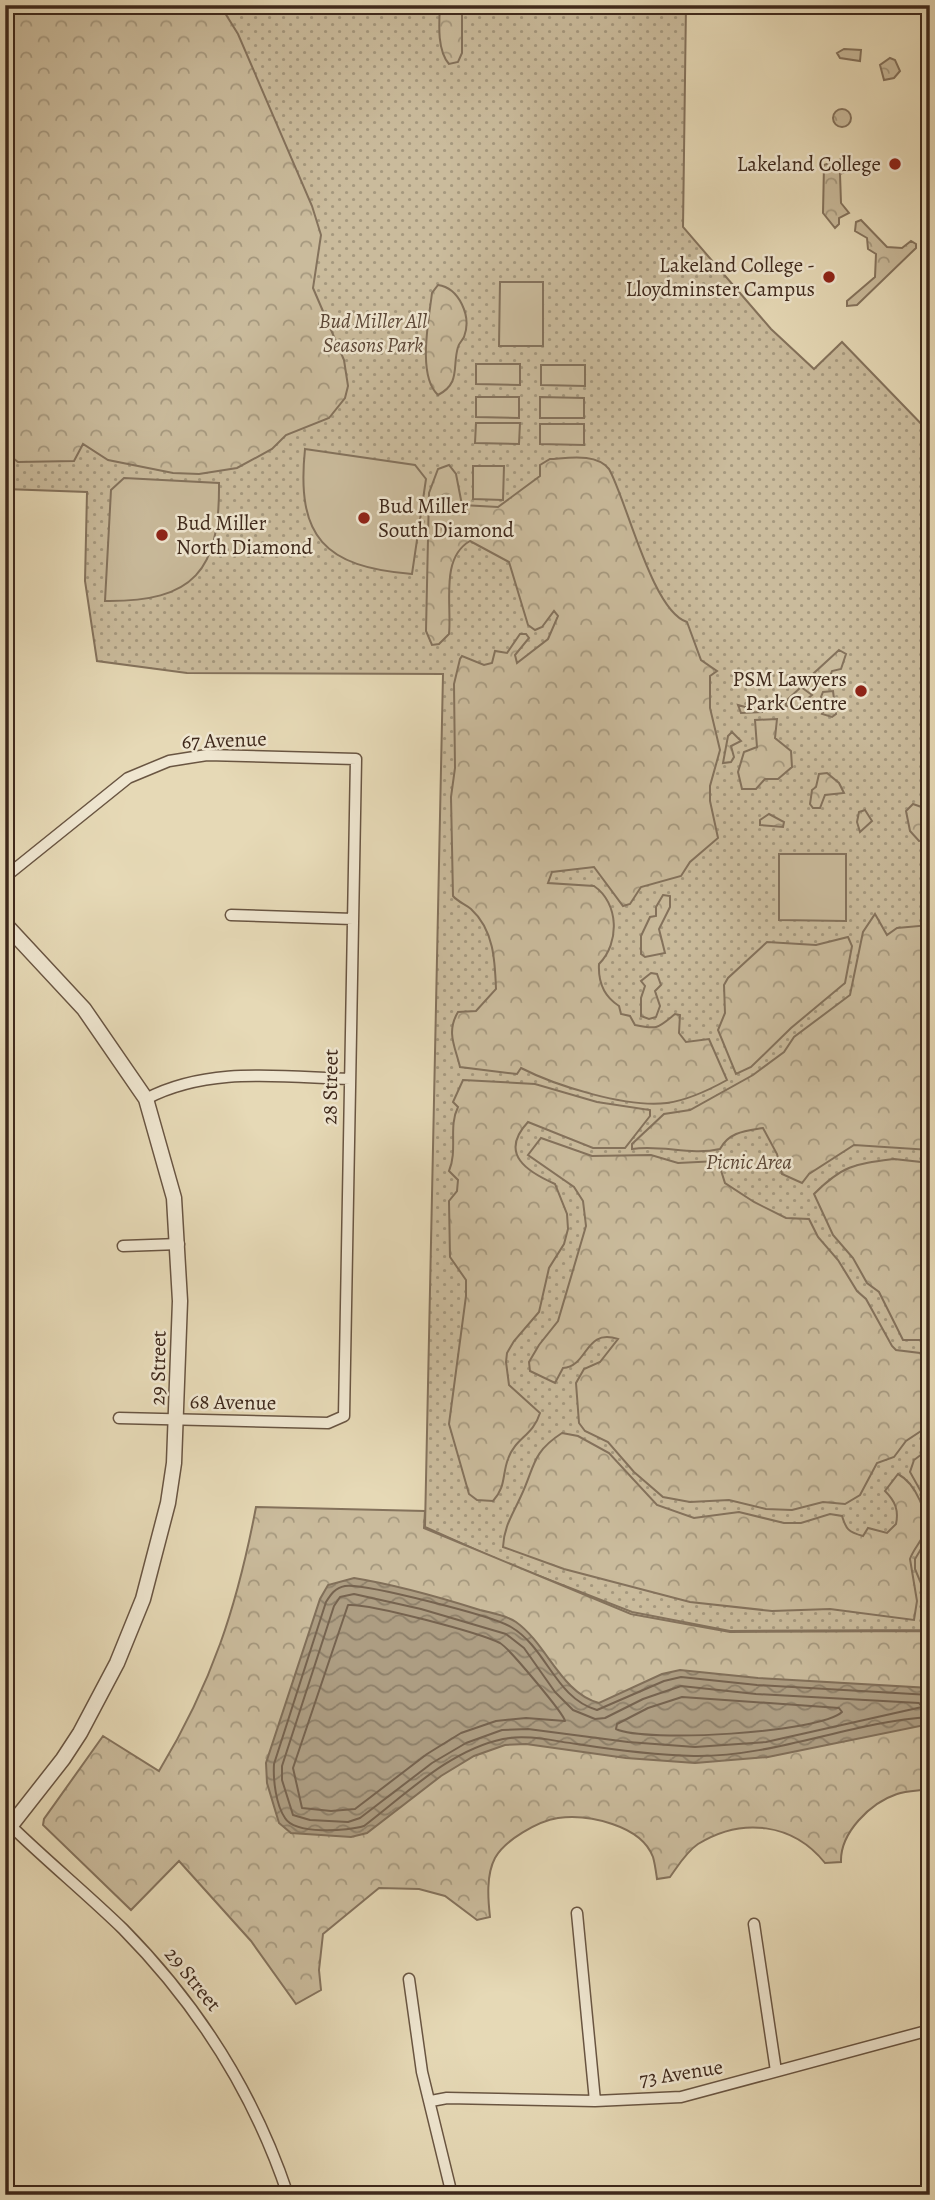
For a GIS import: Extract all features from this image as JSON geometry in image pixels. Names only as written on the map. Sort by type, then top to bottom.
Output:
[{"type":"street","name":"67 Avenue","points":[[5,877],[128,778],[169,761],[207,755],[356,759]]},
{"type":"street","name":"28 Street","points":[[344,1416],[356,759]]},
{"type":"street","points":[[231,915],[353,919]]},
{"type":"street","name":"29 Street","points":[[5,924],[84,1009],[146,1099],[174,1198],[179,1244],[178,1420],[168,1503],[157,1551],[131,1634],[74,1742],[9,1830],[122,1929],[172,1983],[209,2031],[250,2100],[288,2195]]},
{"type":"street","points":[[146,1099],[171,1087],[209,1077],[350,1079]]},
{"type":"street","points":[[123,1246],[179,1244]]},
{"type":"street","name":"68 Avenue","points":[[120,1419],[328,1423],[344,1416]]},
{"type":"street","points":[[577,1913],[595,2101]]},
{"type":"street","points":[[754,1924],[776,2071]]},
{"type":"street","points":[[409,1979],[422,2072],[452,2195]]},
{"type":"street","name":"73 Avenue","points":[[431,2101],[447,2098],[595,2101],[681,2097],[930,2030]]},
{"type":"green space","name":"Bud Miller All Seasons Park","points":[[5,5],[686,5],[683,227],[771,329],[814,369],[842,342],[930,433],[930,1630],[730,1631],[632,1612],[503,1562],[425,1527],[443,674],[187,673],[97,661],[85,581],[87,492],[5,489]]},
{"type":"green space","points":[[8,5],[220,5],[238,34],[312,206],[321,235],[313,288],[344,360],[348,386],[345,398],[329,418],[286,435],[272,449],[237,468],[199,474],[173,473],[108,460],[83,444],[74,461],[18,462],[5,452],[5,33],[9,30]]},
{"type":"green space","points":[[440,5],[462,5],[462,53],[458,62],[449,64],[442,52]]},
{"type":"green space","points":[[844,49],[861,50],[860,61],[840,58],[837,53]]},
{"type":"green space","points":[[890,58],[895,60],[900,71],[894,78],[884,80],[880,65]]},
{"type":"green space","points":[[842,109],[848,112],[851,118],[848,124],[842,127],[836,124],[833,118],[836,112]]},
{"type":"green space","points":[[845,158],[849,162],[847,171],[840,174],[841,203],[849,213],[839,218],[839,224],[835,228],[823,213],[824,165]]},
{"type":"green space","points":[[861,220],[887,247],[902,248],[911,241],[916,244],[916,248],[857,305],[847,306],[847,301],[875,277],[876,254],[868,249],[867,238],[855,231],[856,222]]},
{"type":"green space","points":[[500,282],[543,282],[543,346],[499,346]]},
{"type":"green space","points":[[438,285],[458,297],[465,312],[466,329],[456,354],[453,380],[438,395],[428,375],[426,347],[432,293]]},
{"type":"green space","points":[[476,364],[520,364],[520,385],[476,384]]},
{"type":"green space","points":[[541,365],[585,365],[585,386],[541,385]]},
{"type":"green space","points":[[476,397],[519,397],[519,418],[476,417]]},
{"type":"green space","points":[[540,397],[584,398],[584,418],[540,418]]},
{"type":"green space","points":[[476,423],[520,423],[519,444],[475,443]]},
{"type":"green space","points":[[540,424],[584,424],[584,445],[540,444]]},
{"type":"green space","name":"Bud Miller South Diamond","points":[[305,449],[415,465],[426,479],[412,574],[357,564],[337,555],[322,542],[312,525],[306,505],[303,479]]},
{"type":"green space","points":[[550,459],[590,459],[609,469],[663,598],[674,614],[687,622],[701,660],[717,671],[710,676],[710,708],[720,750],[710,786],[710,801],[718,838],[690,862],[681,876],[641,887],[630,904],[623,906],[594,867],[552,872],[548,883],[594,886],[608,902],[614,924],[613,935],[611,945],[599,964],[599,977],[605,993],[619,1006],[621,1014],[630,1016],[635,1025],[649,1027],[661,1025],[675,1014],[680,1015],[679,1033],[686,1042],[709,1039],[727,1080],[675,1102],[651,1104],[612,1099],[553,1082],[521,1068],[517,1074],[460,1067],[453,1039],[454,1019],[458,1012],[476,1011],[496,989],[494,957],[489,936],[479,917],[453,896],[451,797],[455,768],[454,684],[460,659],[462,656],[484,665],[492,663],[495,651],[507,653],[520,634],[526,634],[529,638],[515,655],[517,663],[548,639],[558,616],[554,611],[542,627],[535,630],[528,625],[509,562],[470,541],[454,559],[451,570],[449,634],[439,644],[432,645],[426,631],[429,493],[438,469],[449,465],[456,474],[462,505],[498,507],[540,476],[540,465]]},
{"type":"green space","points":[[473,466],[504,466],[503,500],[473,499]]},
{"type":"green space","name":"Bud Miller North Diamond","points":[[124,478],[219,483],[214,539],[207,559],[196,575],[180,587],[160,595],[135,600],[105,601],[111,490]]},
{"type":"green space","points":[[839,650],[846,654],[841,669],[832,671],[829,679],[824,680],[814,673]]},
{"type":"green space","points":[[801,687],[812,695],[796,708],[786,706],[786,701]]},
{"type":"green space","points":[[833,691],[836,714],[832,717],[822,714],[826,706],[821,697],[823,692]]},
{"type":"green space","points":[[753,701],[762,704],[762,712],[741,713],[738,705],[749,708]]},
{"type":"green space","points":[[777,719],[775,738],[791,751],[792,767],[778,779],[765,779],[756,789],[742,789],[738,772],[744,752],[757,747],[755,720]]},
{"type":"green space","points":[[732,732],[741,741],[731,746],[734,757],[731,762],[723,763],[728,736]]},
{"type":"green space","points":[[827,773],[839,783],[844,793],[825,795],[820,808],[813,808],[810,804],[812,790],[816,787],[819,774]]},
{"type":"green space","points":[[913,804],[930,810],[927,840],[919,841],[910,831],[906,811]]},
{"type":"green space","points":[[865,810],[872,821],[860,832],[857,822],[859,812]]},
{"type":"green space","points":[[769,814],[784,822],[783,827],[760,825],[760,820]]},
{"type":"green space","points":[[779,854],[846,854],[846,921],[779,920]]},
{"type":"green space","points":[[663,895],[670,896],[670,907],[659,929],[665,953],[645,957],[641,954],[641,936],[650,917],[656,916],[656,907]]},
{"type":"green space","points":[[875,914],[887,935],[897,928],[930,925],[930,1150],[854,1145],[809,1174],[802,1183],[782,1174],[777,1154],[763,1128],[738,1133],[728,1139],[720,1149],[709,1151],[632,1149],[632,1144],[664,1114],[690,1110],[753,1075],[784,1052],[794,1037],[850,995],[863,932]]},
{"type":"green space","points":[[848,937],[852,946],[845,983],[791,1028],[751,1067],[736,1074],[718,1030],[725,1013],[724,985],[728,978],[767,942],[816,945]]},
{"type":"green space","points":[[651,973],[657,974],[661,985],[655,991],[660,1006],[656,1017],[649,1019],[641,1016],[641,998],[645,986],[641,981]]},
{"type":"green space","points":[[463,1080],[535,1084],[597,1102],[650,1110],[650,1116],[625,1148],[593,1148],[528,1122],[519,1133],[516,1153],[527,1168],[555,1184],[567,1214],[568,1229],[564,1244],[549,1268],[539,1312],[507,1353],[509,1385],[540,1413],[533,1427],[511,1452],[502,1486],[493,1501],[477,1500],[469,1494],[449,1424],[466,1296],[466,1280],[450,1257],[449,1201],[457,1191],[458,1180],[449,1171],[458,1107],[453,1102]]},
{"type":"green space","points":[[541,1138],[592,1156],[651,1155],[678,1163],[718,1161],[725,1183],[754,1202],[786,1218],[809,1219],[818,1237],[838,1260],[857,1291],[866,1299],[892,1346],[896,1350],[920,1353],[929,1378],[930,1425],[906,1441],[894,1457],[877,1463],[860,1495],[845,1504],[823,1502],[792,1510],[766,1509],[729,1500],[690,1502],[663,1497],[634,1472],[608,1442],[585,1431],[579,1423],[576,1383],[584,1369],[600,1362],[618,1339],[607,1337],[593,1343],[578,1361],[563,1368],[555,1383],[530,1371],[529,1362],[558,1321],[586,1226],[583,1201],[574,1187],[528,1155]]},
{"type":"green space","points":[[894,1159],[930,1163],[930,1340],[903,1340],[879,1292],[867,1283],[853,1258],[833,1235],[814,1194],[842,1171],[869,1162]]},
{"type":"green space","points":[[562,1433],[578,1436],[609,1453],[657,1505],[694,1518],[739,1512],[784,1523],[801,1523],[830,1514],[842,1516],[848,1529],[858,1535],[863,1536],[868,1528],[887,1533],[896,1524],[897,1514],[894,1502],[885,1491],[898,1474],[910,1484],[920,1500],[925,1517],[924,1534],[910,1559],[917,1601],[914,1620],[830,1609],[772,1611],[690,1602],[564,1569],[503,1547],[507,1526],[535,1461],[544,1447]]},
{"type":"green space","points":[[930,1448],[930,1508],[910,1472],[914,1460]]},
{"type":"green space","points":[[256,1507],[425,1511],[424,1528],[631,1614],[730,1632],[930,1631],[930,1789],[897,1794],[867,1812],[851,1830],[842,1851],[841,1862],[825,1863],[798,1839],[782,1832],[749,1828],[715,1835],[698,1844],[670,1877],[657,1879],[653,1857],[647,1846],[626,1830],[584,1818],[550,1820],[514,1838],[495,1858],[489,1879],[490,1917],[477,1920],[445,1896],[419,1889],[379,1888],[323,1934],[319,1970],[321,1990],[296,2004],[251,1941],[179,1861],[131,1910],[43,1825],[44,1819],[103,1736],[159,1771],[194,1707],[220,1644],[240,1578]]},
{"type":"green space","points":[[930,1534],[930,1622],[924,1621],[925,1593],[915,1569],[915,1559]]},
{"type":"water","points":[[354,1578],[418,1592],[498,1614],[516,1622],[527,1631],[574,1689],[599,1703],[662,1674],[680,1670],[758,1678],[930,1688],[930,1724],[768,1757],[695,1763],[626,1758],[526,1744],[505,1745],[474,1756],[441,1776],[367,1833],[351,1837],[291,1833],[279,1823],[267,1783],[266,1763],[320,1599],[328,1585]]},
{"type":"place","name":"Lakeland College","points":[[895,164]]},
{"type":"place","name":"Lakeland College - Lloydminster Campus","points":[[829,277]]},
{"type":"place","name":"Bud Miller South Diamond","points":[[364,518]]},
{"type":"place","name":"Bud Miller North Diamond","points":[[162,535]]},
{"type":"place","name":"PSM Lawyers Park Centre","points":[[861,691]]},
{"type":"park label","name":"Picnic Area","points":[[749,1162]]}]
